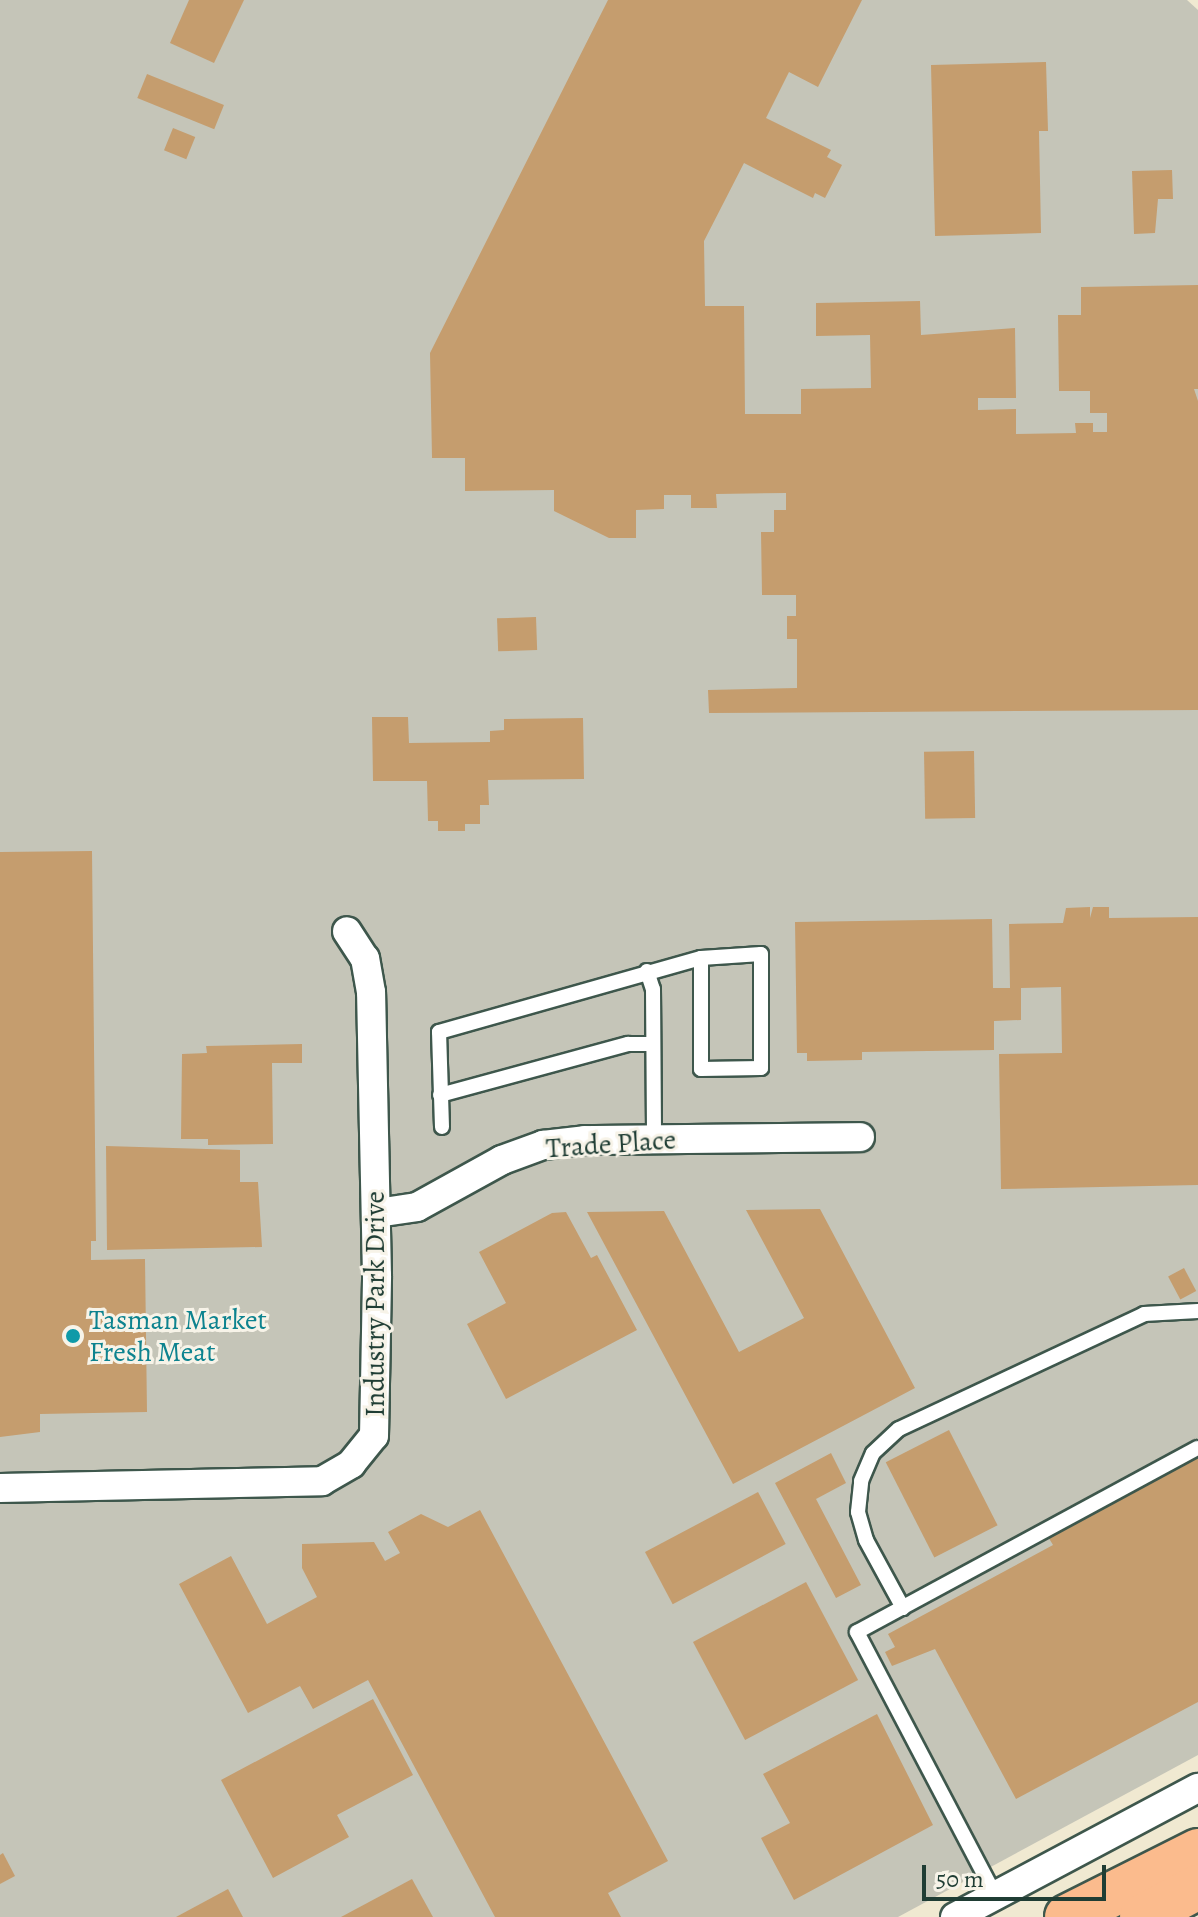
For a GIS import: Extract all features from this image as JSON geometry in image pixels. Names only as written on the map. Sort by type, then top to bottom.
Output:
[{"type":"highway","points":[[1067,1917],[1198,1851]]},
{"type":"highway","points":[[1142,1917],[1198,1887]]},
{"type":"street","name":"Industry Park Drive","points":[[0,1488],[275,1485],[322,1481],[351,1464],[374,1436],[378,1403],[377,1213],[371,992],[365,959],[347,931]]},
{"type":"street","name":"Trade Place","points":[[377,1213],[417,1207],[502,1160],[543,1145],[654,1139],[860,1137]]},
{"type":"street","points":[[955,1917],[1198,1788]]},
{"type":"lane","points":[[442,1127],[439,1032],[701,958],[761,954],[761,1068],[701,1069],[701,958]]},
{"type":"lane","points":[[647,971],[653,1044],[654,1139]]},
{"type":"lane","points":[[440,1095],[628,1044],[653,1044]]},
{"type":"lane","points":[[903,1608],[866,1540],[858,1512],[861,1481],[873,1453],[899,1429],[1144,1314],[1198,1311]]},
{"type":"lane","points":[[995,1895],[857,1632],[1198,1448]]},
{"type":"shaded area","points":[[0,0],[1187,0],[1198,10],[1198,1755],[898,1917],[0,1917]]},
{"type":"building","points":[[189,0],[244,0],[214,63],[170,43]]},
{"type":"building","points":[[608,0],[862,0],[818,87],[789,72],[766,118],[831,150],[827,157],[842,165],[825,198],[815,193],[813,198],[744,163],[704,241],[705,306],[744,306],[745,414],[801,414],[801,389],[871,388],[870,335],[816,336],[816,303],[920,301],[921,335],[1015,328],[1016,398],[978,398],[978,410],[1016,409],[1016,434],[1076,433],[1075,423],[1093,423],[1093,432],[1107,432],[1107,413],[1090,413],[1090,391],[1059,391],[1058,315],[1081,315],[1081,287],[1198,285],[1198,389],[1194,389],[1198,401],[1198,710],[709,713],[708,690],[797,688],[797,639],[787,639],[787,616],[796,616],[796,595],[762,595],[761,532],[774,532],[774,510],[786,510],[786,493],[716,494],[717,508],[691,508],[691,495],[664,495],[664,509],[636,510],[636,538],[609,538],[554,511],[554,490],[465,491],[465,458],[432,458],[430,353]]},
{"type":"building","points":[[1046,62],[1048,131],[1039,131],[1041,233],[935,236],[931,65]]},
{"type":"building","points":[[147,74],[224,105],[214,129],[137,98]]},
{"type":"building","points":[[173,128],[195,137],[186,159],[164,150]]},
{"type":"building","points":[[1172,170],[1173,199],[1158,199],[1155,233],[1134,234],[1132,171]]},
{"type":"building","points":[[536,617],[537,650],[498,651],[497,618]]},
{"type":"building","points":[[372,717],[408,717],[409,743],[490,742],[490,731],[504,730],[504,719],[583,718],[584,779],[488,780],[489,805],[480,805],[480,824],[465,824],[465,831],[438,831],[438,821],[428,821],[427,781],[373,781]]},
{"type":"building","points":[[974,751],[975,818],[925,819],[924,752]]},
{"type":"building","points":[[92,851],[96,1241],[91,1241],[91,1260],[145,1259],[147,1412],[40,1414],[40,1432],[0,1437],[0,852]]},
{"type":"building","points":[[1090,907],[1090,918],[1093,907],[1109,907],[1109,918],[1198,917],[1198,1185],[1001,1189],[999,1054],[1062,1053],[1061,987],[1021,988],[1021,1020],[994,1021],[994,1050],[862,1052],[862,1060],[807,1061],[807,1053],[797,1053],[795,922],[992,919],[993,988],[1010,988],[1009,924],[1063,923],[1066,908]]},
{"type":"building","points":[[302,1044],[302,1063],[272,1063],[273,1144],[208,1145],[208,1139],[181,1139],[182,1054],[207,1053],[206,1046]]},
{"type":"building","points":[[106,1146],[240,1150],[240,1182],[258,1182],[262,1247],[107,1250]]},
{"type":"building","points":[[820,1209],[915,1388],[733,1484],[587,1212],[664,1211],[739,1352],[804,1318],[746,1210]]},
{"type":"building","points":[[566,1212],[591,1258],[597,1255],[637,1330],[506,1399],[467,1324],[506,1303],[479,1252],[552,1213]]},
{"type":"building","points":[[1184,1268],[1196,1291],[1180,1299],[1168,1276]]},
{"type":"building","points":[[949,1430],[998,1525],[934,1558],[886,1462]]},
{"type":"building","points":[[831,1453],[846,1483],[816,1499],[861,1585],[836,1598],[775,1483]]},
{"type":"building","points":[[1198,1455],[1198,1702],[1016,1799],[935,1649],[892,1666],[885,1652],[895,1647],[888,1634],[1053,1545],[1047,1535]]},
{"type":"building","points":[[758,1492],[786,1544],[673,1604],[645,1552]]},
{"type":"building","points":[[480,1510],[668,1861],[608,1893],[621,1917],[495,1917],[368,1680],[313,1709],[300,1686],[248,1713],[179,1584],[231,1556],[267,1624],[317,1597],[302,1568],[302,1544],[374,1542],[385,1561],[400,1553],[388,1532],[421,1514],[448,1527]]},
{"type":"building","points":[[806,1582],[858,1680],[745,1740],[693,1642]]},
{"type":"building","points":[[373,1699],[413,1775],[337,1815],[349,1837],[273,1878],[221,1780]]},
{"type":"building","points":[[877,1714],[933,1825],[794,1900],[761,1838],[790,1823],[763,1774]]},
{"type":"building","points":[[3,1853],[15,1876],[0,1884],[0,1855]]},
{"type":"building","points":[[412,1879],[433,1917],[341,1917]]},
{"type":"building","points":[[228,1889],[243,1917],[176,1917]]},
{"type":"place","name":"Tasman Market Fresh Meat","points":[[73,1336]]}]
